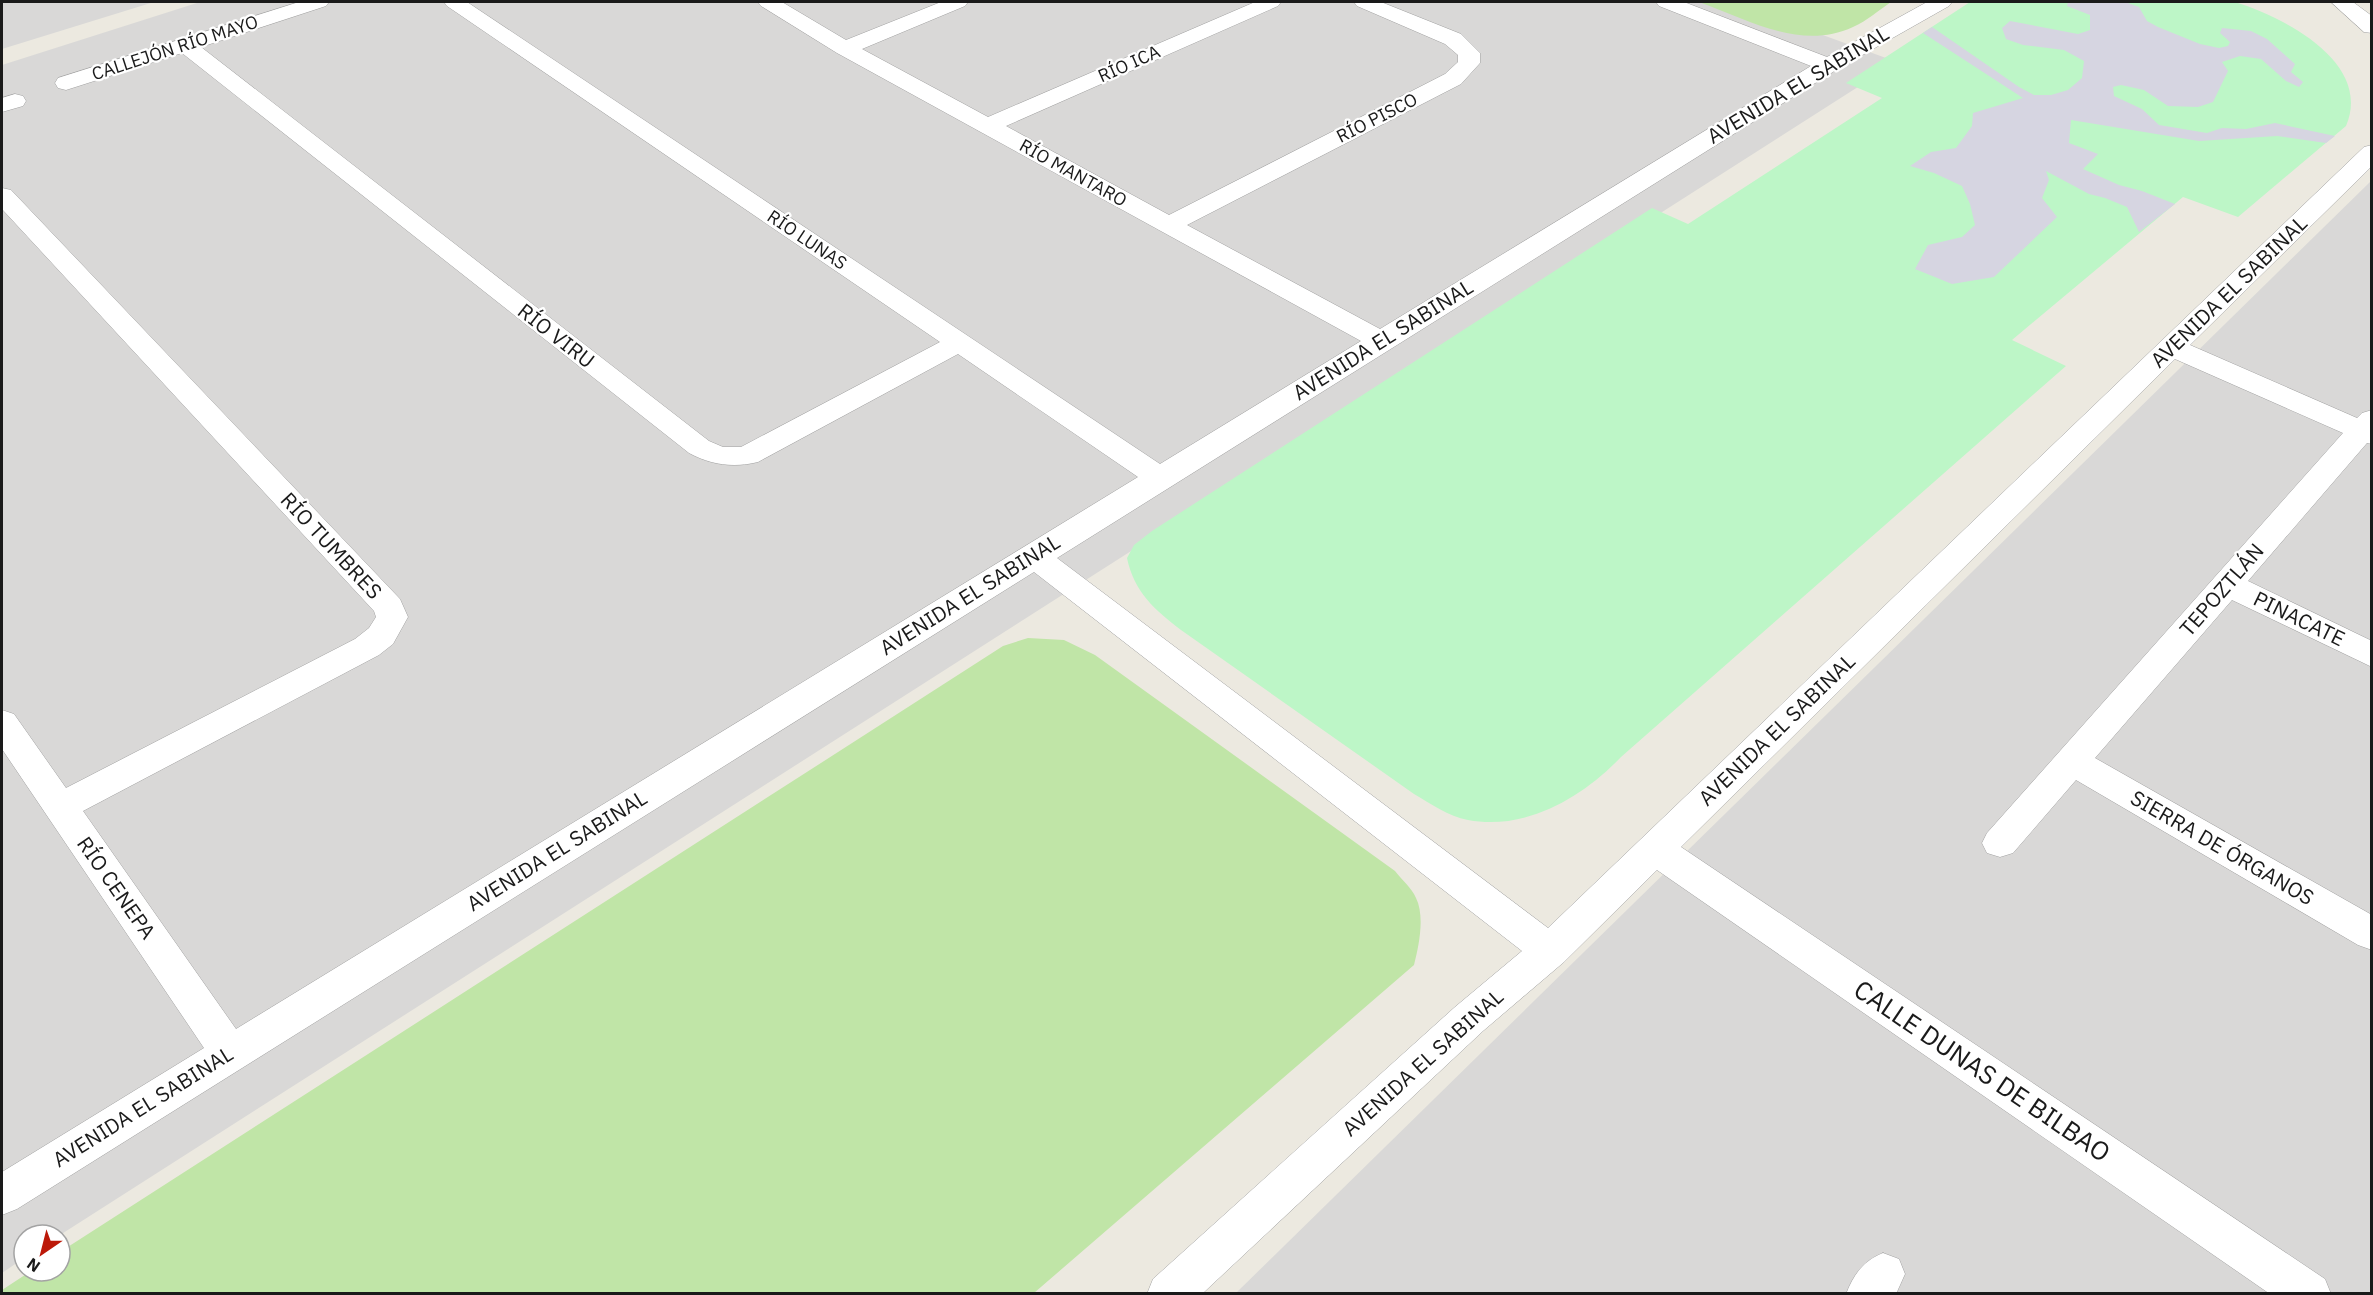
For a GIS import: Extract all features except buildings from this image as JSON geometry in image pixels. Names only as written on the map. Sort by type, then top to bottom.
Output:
[{"type":"street","name":"CALLEJÓN RÍO MAYO","points":[[66,83],[319,2]]},
{"type":"street","name":"RÍO LUNAS","points":[[454,2],[1160,478]]},
{"type":"street","name":"RÍO MANTARO","points":[[768,2],[845,48],[1381,341]]},
{"type":"street","points":[[845,48],[958,2]]},
{"type":"street","name":"RÍO ICA","points":[[987,126],[1271,2]]},
{"type":"street","name":"RÍO PISCO","points":[[1168,225],[1453,79],[1469,63],[1469,53],[1453,39],[1364,2]]},
{"type":"street","points":[[1666,2],[1827,65]]},
{"type":"street","name":"AVENIDA EL SABINAL","points":[[2,1195],[1827,65],[1942,2]]},
{"type":"street","points":[[2341,2],[2372,27]]},
{"type":"street","name":"RÍO VIRU","points":[[185,45],[699,447],[714,456],[728,458],[748,455],[959,343]]},
{"type":"street","name":"AVENIDA EL SABINAL","points":[[1169,1293],[1469,1019],[1551,951],[2372,152]]},
{"type":"street","name":"RÍO TUMBRES","points":[[2,195],[388,607],[392,617],[381,636],[367,647],[60,807]]},
{"type":"street","points":[[2173,348],[2368,428]]},
{"type":"street","name":"TEPOZTLÁN","points":[[2000,843],[2227,584],[2368,428]]},
{"type":"street","points":[[1033,556],[1551,951]]},
{"type":"street","name":"PINACATE","points":[[2227,584],[2372,655]]},
{"type":"street","name":"RÍO CENEPA","points":[[2,723],[230,1053]]},
{"type":"street","name":"SIERRA DE ÓRGANOS","points":[[2072,761],[2372,934]]},
{"type":"street","name":"CALLE DUNAS DE BILBAO","points":[[1655,849],[2309,1293]]},
{"type":"shaded area","points":[[2,2],[154,2],[2,49]]},
{"type":"shaded area","points":[[200,2],[1732,2],[1897,62],[72,1227],[72,1223],[12,1223],[12,1266],[2,1273],[2,65]]},
{"type":"shaded area","points":[[2068,2],[2125,2],[2139,7],[2147,21],[2158,27],[2200,44],[2219,48],[2228,46],[2230,42],[2220,33],[2222,28],[2251,31],[2267,39],[2295,64],[2291,72],[2303,82],[2299,87],[2286,81],[2261,59],[2240,56],[2222,62],[2228,71],[2213,102],[2198,107],[2168,106],[2144,90],[2121,85],[2113,87],[2114,96],[2142,109],[2159,125],[2207,133],[2222,128],[2246,129],[2275,123],[2335,136],[2326,143],[2277,136],[2199,141],[2071,120],[2069,143],[2098,154],[2083,169],[2119,185],[2175,204],[2139,232],[2127,207],[2089,194],[2046,171],[2049,180],[2042,198],[2057,217],[1994,277],[1952,284],[1915,269],[1928,245],[1962,237],[1975,225],[1970,204],[1962,186],[1934,173],[1910,166],[1931,152],[1956,148],[1972,126],[1973,113],[2023,98],[1923,33],[1932,27],[2019,87],[2034,95],[2051,95],[2068,90],[2082,78],[2084,61],[2064,50],[2023,45],[2006,39],[2002,28],[2010,21],[2078,34],[2090,30],[2090,15],[2067,6]]},
{"type":"shaded area","points":[[2371,181],[2371,1293],[1236,1293]]},
{"type":"green space","points":[[1699,2],[1891,2],[1853,27],[1834,34],[1814,36],[1775,30]]},
{"type":"green space","points":[[1970,2],[2235,2],[2255,9],[2298,31],[2319,46],[2335,63],[2347,82],[2351,103],[2346,126],[2238,217],[2183,197],[2012,340],[2066,366],[1589,785],[1552,808],[1511,820],[1490,822],[1454,816],[1414,794],[1181,630],[1154,607],[1140,590],[1127,558],[1134,545],[1152,531],[1652,208],[1688,224],[1882,98],[1846,83]]},
{"type":"green space","points":[[1028,638],[1064,640],[1095,655],[1395,871],[1414,894],[1419,905],[1421,922],[1414,965],[1034,1293],[2,1293],[2,1290],[13,1283],[72,1283],[72,1244],[1003,646]]}]
